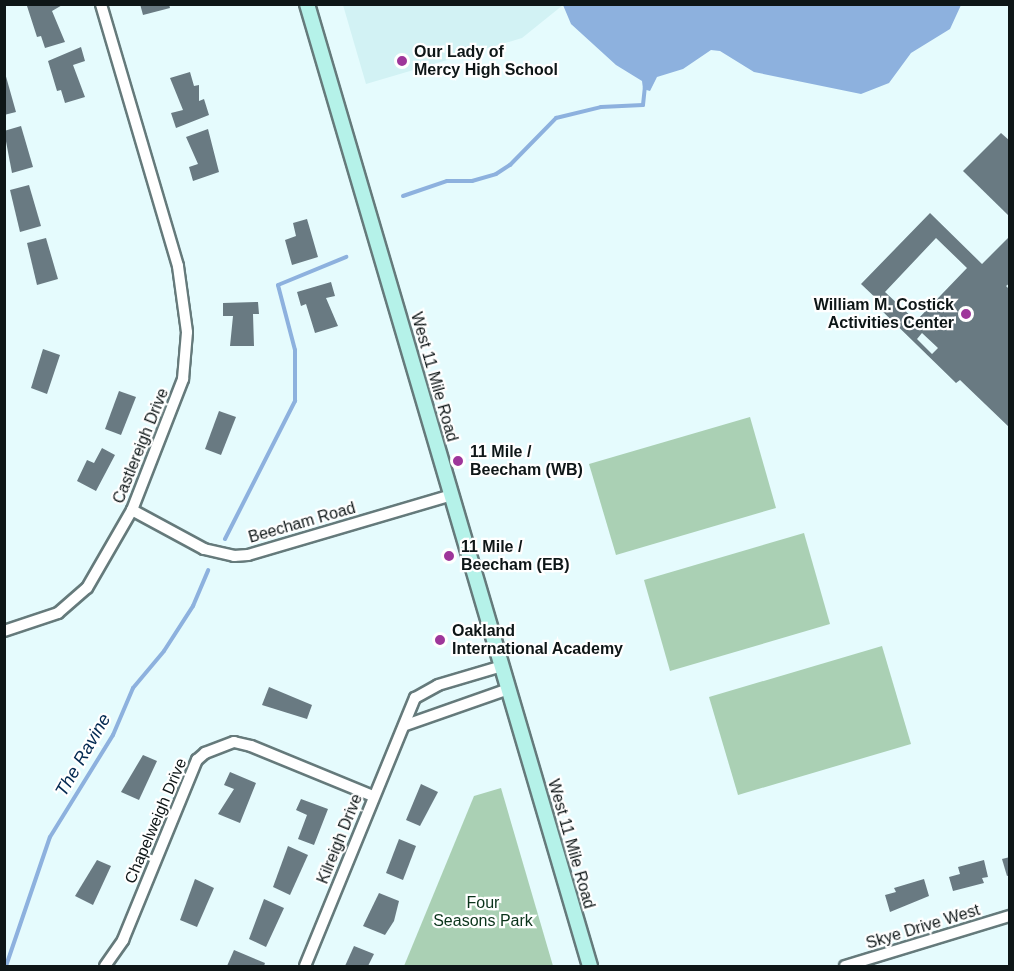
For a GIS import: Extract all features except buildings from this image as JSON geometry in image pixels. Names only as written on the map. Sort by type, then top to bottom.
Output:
[{"type":"street","name":"Castlereigh Drive","points":[[4,631],[58,613],[87,588],[132,510],[183,379],[185,310],[178,266],[101,4]]},
{"type":"street","name":"West 11 Mile Road","points":[[307,4],[590,966]]},
{"type":"street","name":"Beecham Road","points":[[132,510],[204,549],[234,556],[248,555],[452,495]]},
{"type":"street","name":"Kilreigh Drive","points":[[305,966],[373,796],[406,725],[415,698],[438,685],[502,666]]},
{"type":"street","points":[[406,725],[509,689]]},
{"type":"street","name":"Chapelweigh Drive","points":[[105,966],[123,939],[197,760],[205,753],[234,742],[251,746],[373,796]]},
{"type":"street","name":"Skye Drive West","points":[[844,966],[1010,916]]},
{"type":"shaded area","name":"Our Lady of Mercy High School","points":[[343,4],[563,5],[522,38],[366,84]]},
{"type":"green space","points":[[750,417],[776,508],[616,555],[589,464]]},
{"type":"green space","points":[[804,533],[830,624],[670,671],[644,580]]},
{"type":"green space","points":[[882,646],[911,744],[738,795],[709,697]]},
{"type":"green space","name":"Four Seasons Park","points":[[501,788],[553,966],[404,966],[474,796]]},
{"type":"water","points":[[563,4],[961,5],[950,29],[911,53],[889,83],[861,94],[754,72],[720,51],[711,50],[683,69],[657,77],[650,91],[643,89],[642,81],[616,65],[571,24]]},
{"type":"waterway","name":"The Ravine","points":[[403,196],[447,181],[472,181],[496,174],[510,165],[556,118],[601,107],[643,105],[645,87]]},
{"type":"waterway","name":"The Ravine","points":[[225,539],[295,401],[295,350],[278,285],[346,257]]},
{"type":"waterway","name":"The Ravine","points":[[6,966],[50,837],[113,735],[133,688],[164,651],[193,606],[208,570]]},
{"type":"place","name":"Our Lady of Mercy High School","points":[[402,61]]},
{"type":"place","name":"William M. Costick Activities Center","points":[[966,314]]},
{"type":"place","name":"11 Mile / Beecham (WB)","points":[[458,461]]},
{"type":"place","name":"11 Mile / Beecham (EB)","points":[[449,556]]},
{"type":"place","name":"Oakland International Academy","points":[[440,640]]}]
